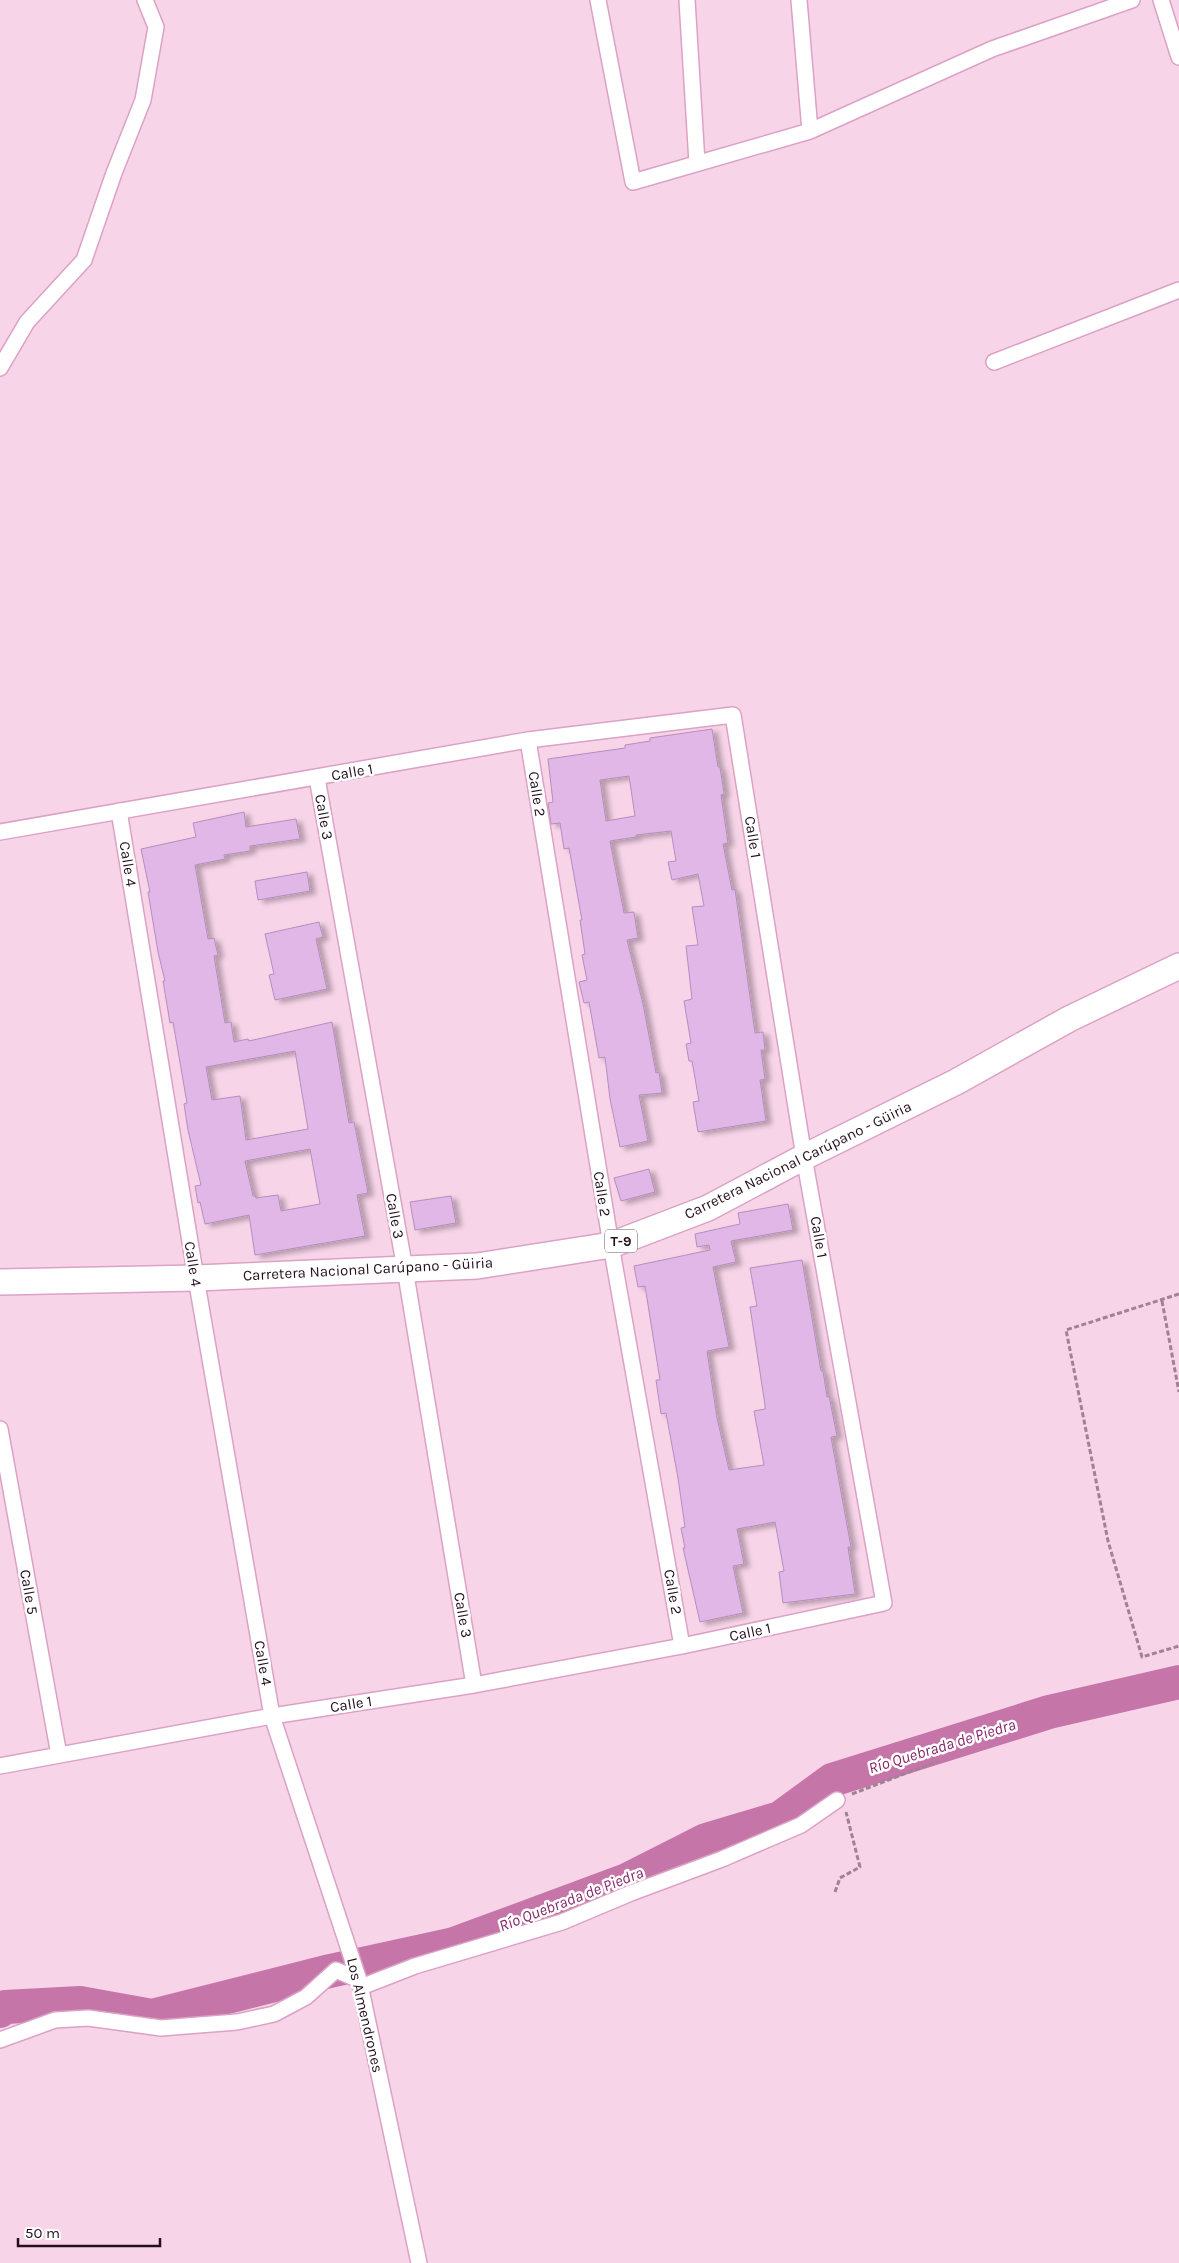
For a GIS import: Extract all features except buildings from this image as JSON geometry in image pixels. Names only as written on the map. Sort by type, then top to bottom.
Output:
[{"type":"highway","name":"Carretera Nacional Carúpano - Güiria","points":[[0,1282],[196,1278],[477,1266],[611,1245],[708,1208],[804,1157],[956,1082],[1069,1019],[1179,966]]},
{"type":"street","points":[[0,368],[27,322],[84,260],[114,173],[143,100],[156,27],[145,0]]},
{"type":"street","points":[[598,0],[633,182],[810,131],[992,49],[1132,0]]},
{"type":"street","points":[[687,0],[697,163]]},
{"type":"street","points":[[799,0],[810,131]]},
{"type":"street","points":[[1161,0],[1179,57]]},
{"type":"street","points":[[994,362],[1179,290]]},
{"type":"street","name":"Calle 1","points":[[0,832],[528,740],[733,715],[804,1157],[884,1604],[682,1646],[474,1685],[272,1716],[0,1766]]},
{"type":"street","name":"Calle 2","points":[[528,740],[611,1245],[682,1646]]},
{"type":"street","name":"Calle 3","points":[[317,778],[404,1269],[474,1685]]},
{"type":"street","name":"Calle 4","points":[[119,811],[196,1278],[272,1716]]},
{"type":"street","name":"Calle 5","points":[[0,1429],[59,1755]]},
{"type":"street","name":"Los Almendrones","points":[[272,1716],[360,1984],[419,2263]]},
{"type":"street","points":[[0,2040],[55,2020],[88,2018],[161,2028],[237,2022],[274,2014],[306,1997],[336,1970],[360,1984],[562,1922],[631,1893],[722,1859],[800,1825],[837,1800]]},
{"type":"path","points":[[1179,1294],[1162,1301],[1066,1330],[1108,1541],[1142,1657],[1179,1646]]},
{"type":"path","points":[[1162,1301],[1179,1392]]},
{"type":"path","points":[[836,1892],[840,1878],[860,1867],[848,1814],[837,1800],[938,1761]]},
{"type":"waterway","name":"Río Quebrada de Piedra","points":[[0,2011],[5,2007],[80,2003],[152,2016],[330,1971],[454,1944],[627,1880],[706,1840],[780,1818],[832,1780],[1049,1712],[1179,1682]]}]
